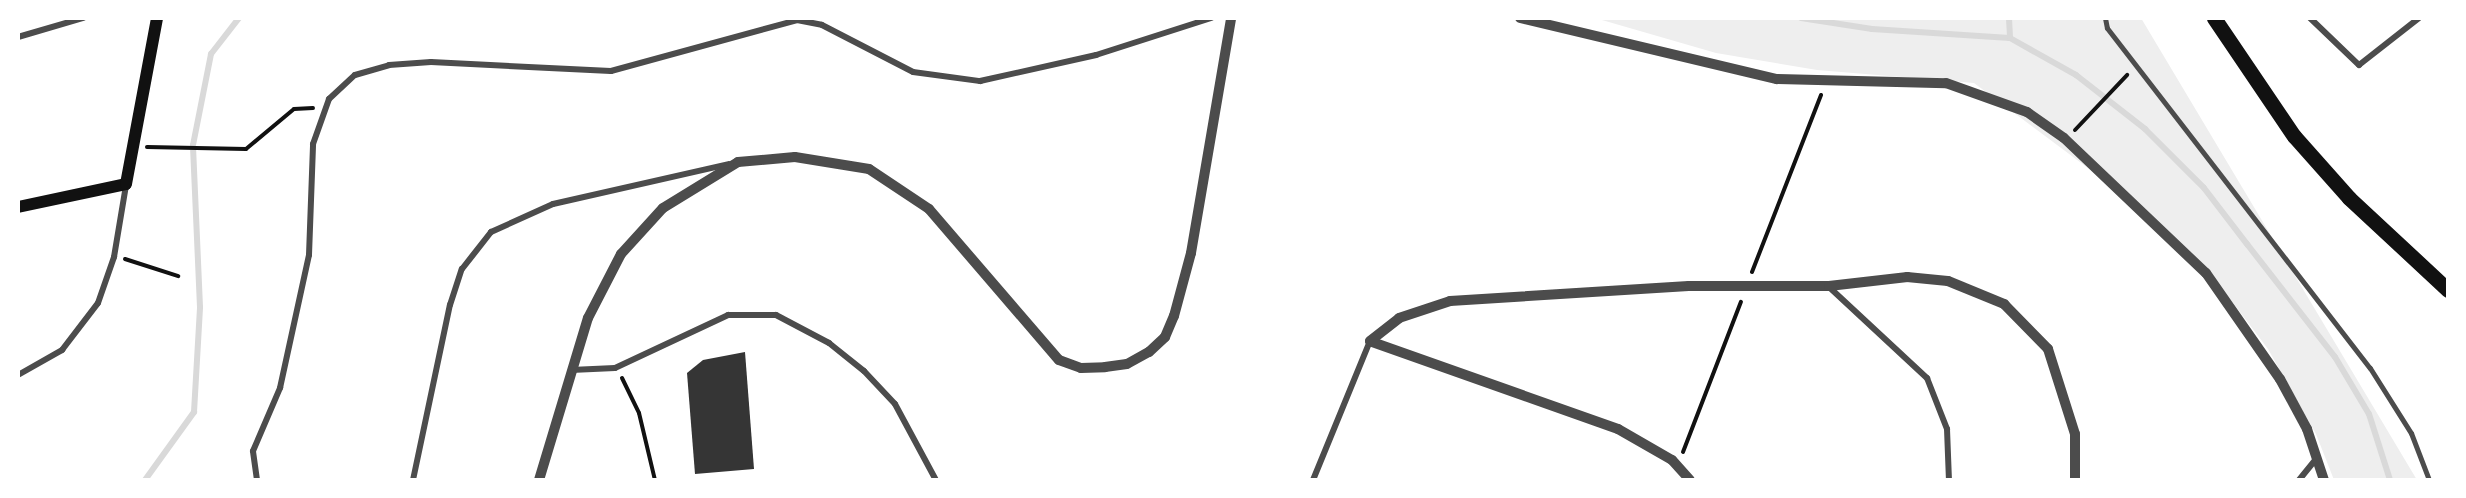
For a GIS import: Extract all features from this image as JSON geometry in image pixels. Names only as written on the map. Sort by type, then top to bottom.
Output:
[{"type":"main road","points":[[18,207],[126,184],[157,18]]},
{"type":"main road","points":[[2214,18],[2302,145],[2357,207],[2448,290]]},
{"type":"street","points":[[18,37],[83,18]]},
{"type":"street","points":[[257,480],[253,451],[289,357],[309,255],[313,144],[332,93],[355,75],[408,63],[565,71],[634,68],[797,20],[822,25],[913,72],[981,81],[1074,60],[1211,18]]},
{"type":"street","points":[[412,480],[450,305],[462,269],[491,232],[553,204],[738,162],[795,157],[869,169],[929,209],[1059,360],[1081,368],[1127,364],[1165,337],[1174,316],[1204,189],[1231,18]]},
{"type":"street","points":[[1520,18],[1777,79],[1946,83],[2026,112],[2064,138],[2206,273],[2264,350],[2317,458],[2324,480]]},
{"type":"street","points":[[2105,18],[2108,28],[2370,368],[2411,433],[2429,480]]},
{"type":"street","points":[[2310,18],[2359,65],[2419,18]]},
{"type":"street","points":[[539,480],[588,318],[621,254],[663,208],[738,162]]},
{"type":"street","points":[[18,375],[62,350],[80,332],[98,303],[114,257],[126,184]]},
{"type":"street","points":[[1313,480],[1370,341],[1400,318],[1450,302],[1678,286],[1829,286],[1907,277],[1948,282],[2004,304],[2029,324],[2061,377],[2075,434],[2075,480]]},
{"type":"street","points":[[1829,286],[1927,378],[1947,429],[1949,480]]},
{"type":"street","points":[[571,370],[615,368],[708,321],[752,311],[776,315],[829,343],[864,371],[895,404],[936,480]]},
{"type":"street","points":[[1370,341],[1618,429],[1672,460],[1690,480]]},
{"type":"street","points":[[2299,480],[2317,458]]},
{"type":"path","points":[[2090,120],[2127,75]]},
{"type":"path","points":[[134,146],[177,149],[246,149],[294,109],[314,108],[332,93]]},
{"type":"path","points":[[114,257],[144,261],[178,276]]},
{"type":"path","points":[[615,368],[639,413],[655,480]]},
{"type":"shaded area","points":[[1595,18],[2141,18],[2417,480],[2334,480],[2316,434],[2268,349],[2221,287],[2140,207],[1974,83],[1817,70],[1716,53]]},
{"type":"building","points":[[745,352],[754,469],[695,474],[687,373],[703,360]]},
{"type":"waterway","points":[[145,480],[194,412],[200,307],[193,145],[211,54],[239,18]]},
{"type":"waterway","points":[[1801,18],[1872,29],[2010,38],[2076,75],[2145,129],[2204,188],[2335,357],[2369,414],[2390,480]]},
{"type":"waterway","points":[[2009,18],[2010,38]]}]
